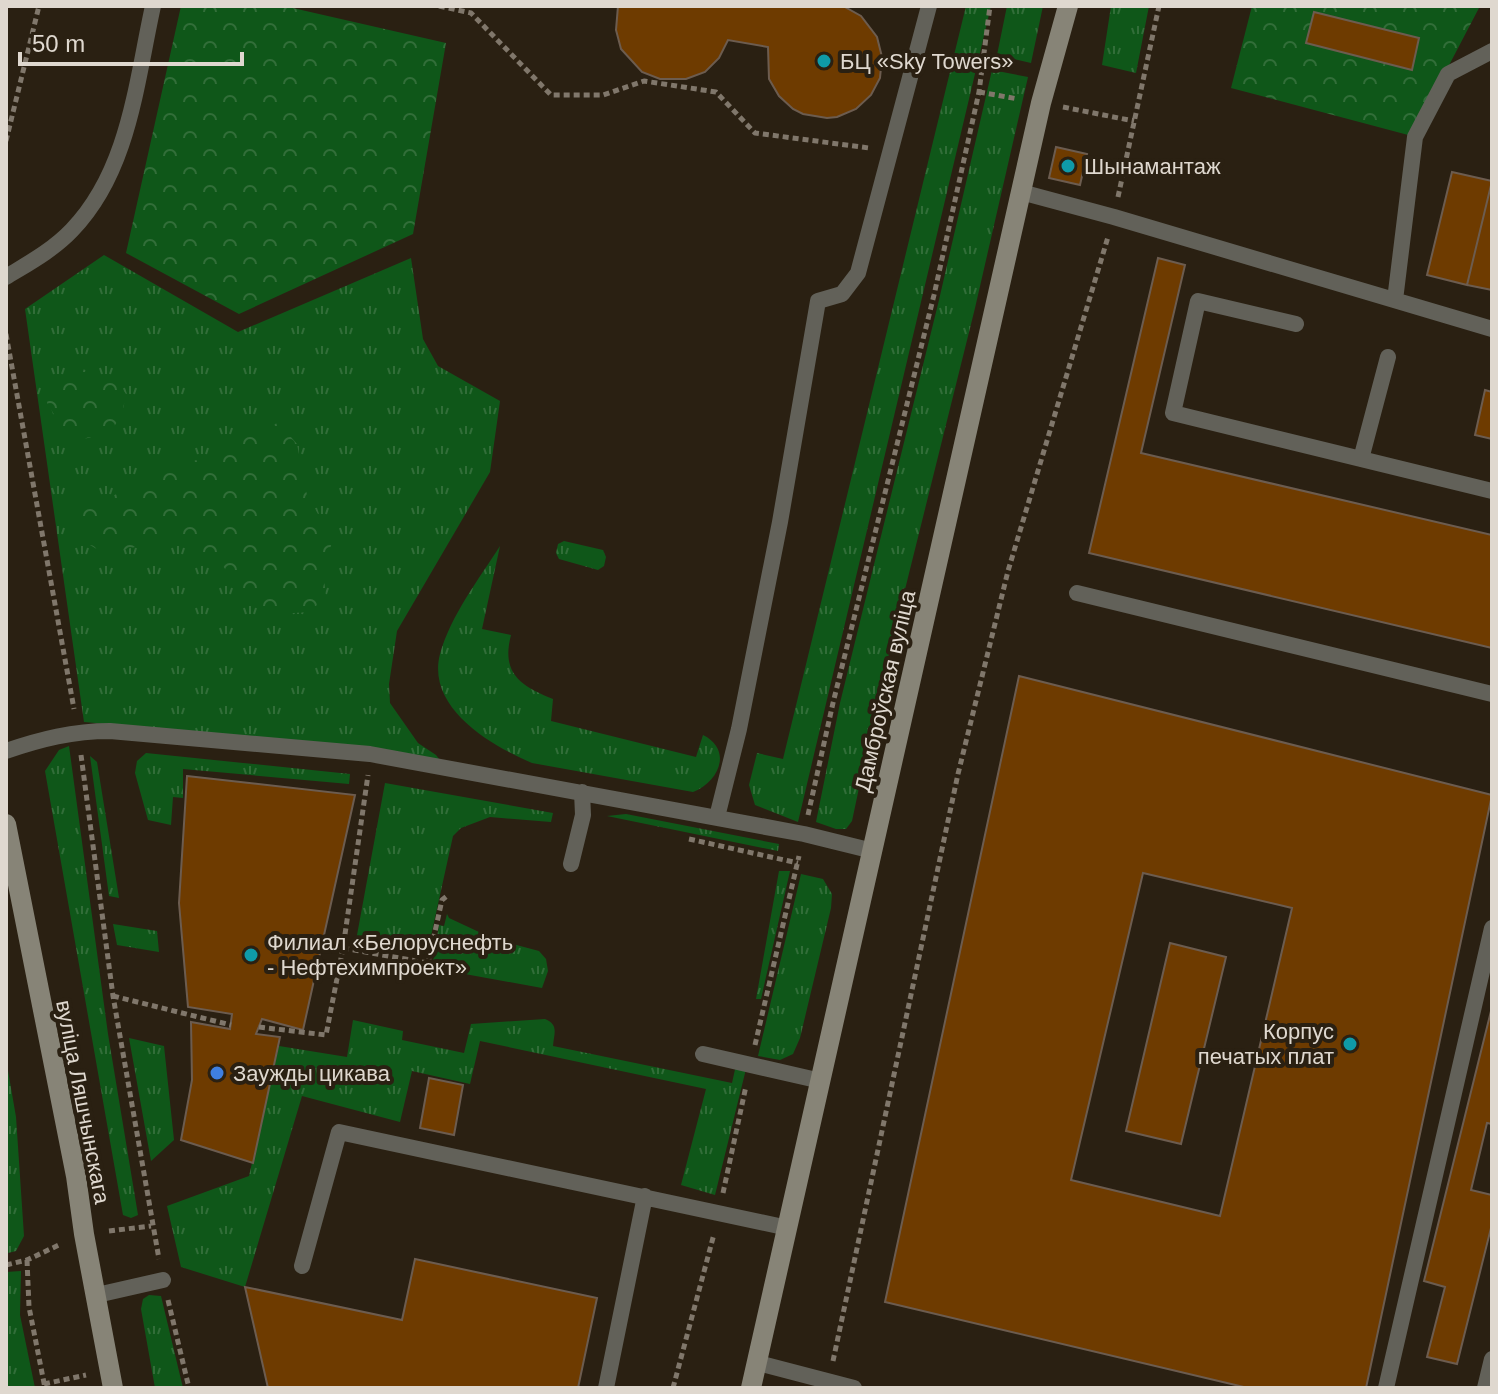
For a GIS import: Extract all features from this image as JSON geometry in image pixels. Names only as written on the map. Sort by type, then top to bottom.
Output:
[{"type":"street","name":"Дамброўская вуліца","points":[[751,1388],[1041,103],[1068,6]]},
{"type":"street","name":"вуліца Ляшчынскага","points":[[6,824],[76,1176],[111,1379]]},
{"type":"lane","points":[[6,277],[45,253],[71,231],[95,202],[120,154],[153,6]]},
{"type":"lane","points":[[717,817],[745,700],[818,301],[842,294],[858,273],[929,6]]},
{"type":"lane","points":[[1395,300],[1415,137],[1448,74],[1492,51]]},
{"type":"lane","points":[[1021,192],[1492,329]]},
{"type":"lane","points":[[1296,324],[1198,301],[1173,413],[1492,491]]},
{"type":"lane","points":[[1361,459],[1388,357]]},
{"type":"lane","points":[[1077,593],[1492,694]]},
{"type":"lane","points":[[6,751],[77,731],[110,731],[370,754],[717,817],[873,851]]},
{"type":"lane","points":[[571,864],[583,815],[582,792]]},
{"type":"lane","points":[[1386,1388],[1492,928]]},
{"type":"lane","points":[[703,1054],[821,1081]]},
{"type":"lane","points":[[302,1266],[339,1132],[788,1228]]},
{"type":"lane","points":[[606,1388],[645,1196]]},
{"type":"lane","points":[[97,1295],[163,1280]]},
{"type":"lane","points":[[1485,1388],[1492,1359]]},
{"type":"lane","points":[[758,1363],[854,1388]]},
{"type":"path","points":[[6,141],[39,6]]},
{"type":"path","points":[[439,6],[471,13],[551,95],[603,95],[644,81],[716,92],[755,133],[890,151]]},
{"type":"path","points":[[673,1388],[719,1213],[833,703],[951,217],[979,92],[990,6]]},
{"type":"path","points":[[829,1382],[958,774],[1001,600],[1114,217],[1159,6]]},
{"type":"path","points":[[6,334],[74,709]]},
{"type":"path","points":[[81,750],[113,996],[151,1226],[189,1388]]},
{"type":"path","points":[[259,1027],[326,1035],[343,948],[370,754]]},
{"type":"path","points":[[343,948],[428,963],[442,900],[447,896]]},
{"type":"path","points":[[113,996],[231,1025]]},
{"type":"path","points":[[6,1265],[27,1260],[29,1307],[45,1386],[111,1379]]},
{"type":"green space","points":[[181,6],[284,6],[446,43],[413,234],[239,314],[126,253]]},
{"type":"green space","points":[[966,6],[991,6],[798,822],[755,805],[749,785],[757,753],[783,759]]},
{"type":"green space","points":[[1007,6],[1043,6],[1031,63],[997,55]]},
{"type":"green space","points":[[1111,6],[1149,6],[1136,73],[1102,65]]},
{"type":"green space","points":[[1252,6],[1480,6],[1412,136],[1231,88]]},
{"type":"green space","points":[[992,70],[1028,77],[975,308],[878,698],[852,821],[846,829],[836,829],[816,822],[840,703]]},
{"type":"green space","points":[[104,255],[238,332],[411,258],[423,339],[438,366],[500,401],[490,472],[397,631],[389,684],[390,703],[418,743],[443,764],[371,748],[84,722],[25,309]]},
{"type":"green space","points":[[79,368],[115,379],[126,394],[120,417],[110,430],[71,442],[47,403],[51,386]]},
{"type":"green space","points":[[279,423],[297,444],[307,495],[333,540],[323,568],[326,598],[308,612],[279,614],[247,600],[223,566],[174,538],[105,554],[80,539],[68,506],[108,499],[163,466],[226,455],[254,429]]},
{"type":"green space","points":[[564,541],[603,550],[606,557],[604,566],[598,570],[559,559],[556,553],[558,544]]},
{"type":"green space","points":[[500,546],[482,629],[511,635],[511,669],[531,689],[553,699],[551,721],[696,757],[703,735],[712,741],[720,757],[716,774],[710,781],[693,792],[532,763],[482,735],[452,708],[438,673],[440,654],[458,611]]},
{"type":"green space","points":[[69,746],[108,1034],[138,1215],[131,1218],[123,1215],[45,771],[59,750]]},
{"type":"green space","points":[[146,753],[350,774],[349,784],[183,769],[183,798],[173,797],[171,825],[148,820],[135,773],[137,761]]},
{"type":"green space","points":[[90,756],[97,762],[119,898],[109,896]]},
{"type":"green space","points":[[385,783],[553,813],[551,822],[490,817],[461,828],[453,836],[427,954],[355,946]]},
{"type":"green space","points":[[626,814],[779,844],[778,851],[607,816]]},
{"type":"green space","points":[[779,871],[790,871],[761,999],[756,999]]},
{"type":"green space","points":[[801,874],[823,879],[832,894],[831,908],[800,1038],[793,1054],[780,1060],[758,1056]]},
{"type":"green space","points":[[447,914],[449,918],[494,939],[539,951],[546,959],[548,971],[542,988],[432,968],[439,925],[444,926]]},
{"type":"green space","points":[[113,924],[157,931],[159,952],[117,945]]},
{"type":"green space","points":[[545,1019],[554,1027],[553,1046],[732,1083],[736,1065],[746,1069],[715,1195],[681,1185],[706,1089],[480,1041],[470,1084],[412,1071],[400,1122],[302,1096],[245,1287],[181,1267],[167,1206],[249,1176],[279,1046],[347,1057],[353,1020],[403,1031],[402,1040],[464,1053],[471,1024]]},
{"type":"green space","points":[[129,1038],[164,1046],[174,1140],[151,1161]]},
{"type":"green space","points":[[6,1059],[16,1117],[24,1236],[16,1251],[8,1253]]},
{"type":"green space","points":[[21,1271],[20,1315],[35,1388],[6,1388],[6,1272]]},
{"type":"green space","points":[[149,1295],[161,1296],[183,1388],[155,1388],[141,1309],[143,1299]]},
{"type":"building","name":"БЦ «Sky Towers»","points":[[618,6],[843,6],[861,16],[877,37],[882,57],[880,78],[871,95],[856,109],[827,118],[803,114],[779,96],[769,79],[768,47],[728,40],[719,58],[705,72],[686,79],[660,79],[642,72],[621,49],[616,30]]},
{"type":"building","points":[[1314,12],[1419,38],[1412,70],[1306,43]]},
{"type":"building","name":"Шынамантаж","points":[[1056,147],[1087,154],[1080,185],[1049,178]]},
{"type":"building","points":[[1452,172],[1492,181],[1467,285],[1427,275]]},
{"type":"building","points":[[1492,181],[1492,290],[1467,285]]},
{"type":"building","points":[[1158,258],[1185,265],[1141,453],[1492,535],[1492,648],[1089,553]]},
{"type":"building","points":[[1485,390],[1492,392],[1492,439],[1475,435]]},
{"type":"building","name":"Корпус печатых плат","points":[[1019,676],[1492,795],[1366,1388],[1248,1388],[885,1302]],"holes":[[[1143,873],[1292,908],[1220,1216],[1071,1180]]]},
{"type":"building","name":"Филиал «Белоруснефть - Нефтехимпроект»","points":[[187,776],[355,795],[303,1030],[262,1019],[256,1034],[280,1037],[253,1163],[181,1140],[192,1080],[191,1022],[230,1029],[232,1014],[188,1007],[179,903]]},
{"type":"building","points":[[1170,943],[1226,957],[1181,1144],[1126,1131]]},
{"type":"building","points":[[1492,1007],[1492,1124],[1487,1123],[1471,1190],[1492,1195],[1492,1224],[1457,1364],[1427,1357],[1445,1287],[1424,1281]]},
{"type":"building","points":[[429,1078],[463,1085],[454,1135],[420,1128]]},
{"type":"building","points":[[415,1259],[597,1298],[578,1388],[268,1388],[245,1287],[402,1320]]},
{"type":"place","name":"БЦ «Sky Towers»","points":[[824,61]]},
{"type":"place","name":"Шынамантаж","points":[[1068,166]]},
{"type":"place","name":"Филиал «Белоруснефть - Нефтехимпроект»","points":[[251,955]]},
{"type":"place","name":"Корпус печатых плат","points":[[1350,1044]]},
{"type":"place","name":"Заужды цикава","points":[[217,1073]]}]
